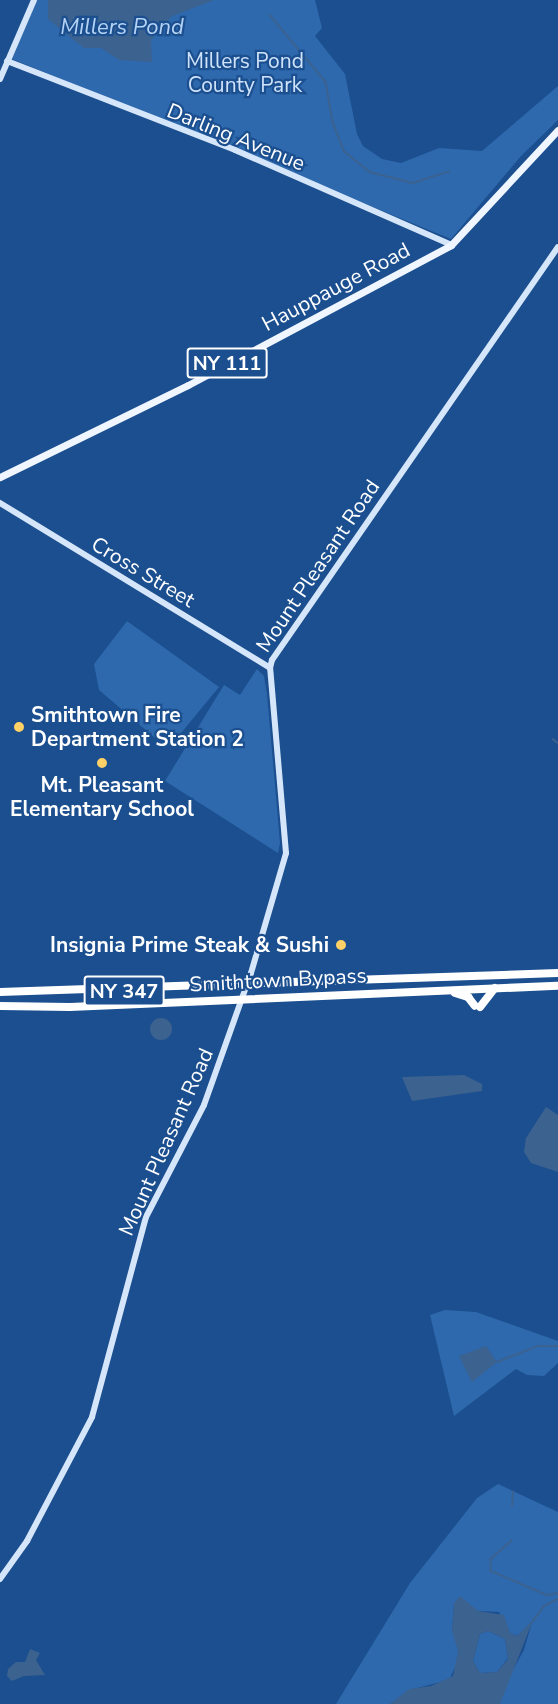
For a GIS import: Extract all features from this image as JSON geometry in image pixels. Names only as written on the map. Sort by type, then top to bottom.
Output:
[{"type":"highway","name":"Smithtown Bypass","points":[[0,992],[247,986],[558,973]]},
{"type":"highway","name":"Smithtown Bypass","points":[[0,1006],[243,1001],[558,986]]},
{"type":"highway","points":[[444,991],[468,997],[478,1006],[495,988]]},
{"type":"main road","name":"Hauppauge Road","points":[[0,477],[188,385],[452,245],[558,130]]},
{"type":"street","points":[[0,79],[34,0]]},
{"type":"street","name":"Darling Avenue","points":[[7,61],[235,150],[452,245]]},
{"type":"street","name":"Mount Pleasant Road","points":[[0,1579],[40,1518],[92,1417],[146,1217],[200,1115],[243,1001],[286,853],[270,668],[379,503],[558,247]]},
{"type":"street","name":"Cross Street","points":[[0,503],[270,668]]},
{"type":"green space","name":"Millers Pond County Park","points":[[37,0],[315,0],[322,28],[315,36],[345,74],[357,134],[363,146],[382,159],[401,163],[439,148],[482,151],[558,86],[558,120],[521,156],[451,239],[12,59]]},
{"type":"green space","points":[[127,621],[219,687],[177,738],[168,742],[155,738],[99,690],[94,664]]},
{"type":"green space","points":[[257,669],[264,676],[267,694],[280,843],[278,853],[165,781],[224,685],[240,695]]},
{"type":"green space","points":[[445,1310],[476,1312],[558,1341],[558,1363],[544,1376],[527,1375],[516,1369],[454,1416],[430,1315]]},
{"type":"green space","points":[[498,1484],[558,1512],[558,1704],[500,1704],[504,1686],[524,1650],[532,1622],[517,1636],[510,1633],[499,1612],[478,1611],[463,1601],[454,1603],[452,1631],[458,1641],[458,1661],[449,1680],[409,1690],[390,1704],[336,1704],[410,1583],[477,1498]]},
{"type":"green space","points":[[488,1631],[505,1639],[508,1658],[497,1672],[480,1673],[473,1661],[480,1634]]},
{"type":"water","name":"Millers Pond","points":[[48,0],[214,0],[172,16],[151,40],[152,62],[119,60],[101,48],[84,48],[48,19]]},
{"type":"water","points":[[161,1018],[169,1021],[172,1029],[169,1037],[161,1040],[153,1037],[150,1029],[153,1021]]},
{"type":"water","points":[[464,1075],[482,1084],[482,1091],[412,1101],[402,1077]]},
{"type":"water","points":[[546,1107],[558,1115],[558,1172],[531,1163],[524,1152],[526,1138]]},
{"type":"water","points":[[486,1346],[497,1362],[472,1382],[459,1356]]},
{"type":"water","points":[[460,1596],[478,1611],[504,1615],[510,1633],[517,1636],[533,1620],[500,1704],[390,1704],[409,1689],[431,1686],[453,1676],[458,1651],[452,1631],[454,1603]],"holes":[[[488,1631],[505,1639],[508,1659],[497,1672],[480,1673],[473,1661],[480,1634]]]},
{"type":"water","points":[[30,1649],[40,1653],[36,1660],[45,1675],[24,1676],[12,1681],[7,1676],[8,1669],[16,1662],[25,1662]]},
{"type":"waterway","points":[[270,15],[326,82],[333,122],[344,151],[370,172],[413,183],[449,171]]},
{"type":"waterway","points":[[553,739],[558,743]]},
{"type":"waterway","points":[[497,1362],[538,1346],[558,1346]]},
{"type":"waterway","points":[[512,1506],[513,1492]]},
{"type":"waterway","points":[[512,1541],[491,1559],[491,1571],[547,1595],[558,1593]]},
{"type":"waterway","points":[[532,1622],[544,1606],[558,1599]]},
{"type":"place","name":"Smithtown Fire Department Station 2","points":[[19,727]]},
{"type":"place","name":"Mt. Pleasant Elementary School","points":[[102,763]]},
{"type":"place","name":"Insignia Prime Steak & Sushi","points":[[341,945]]}]
